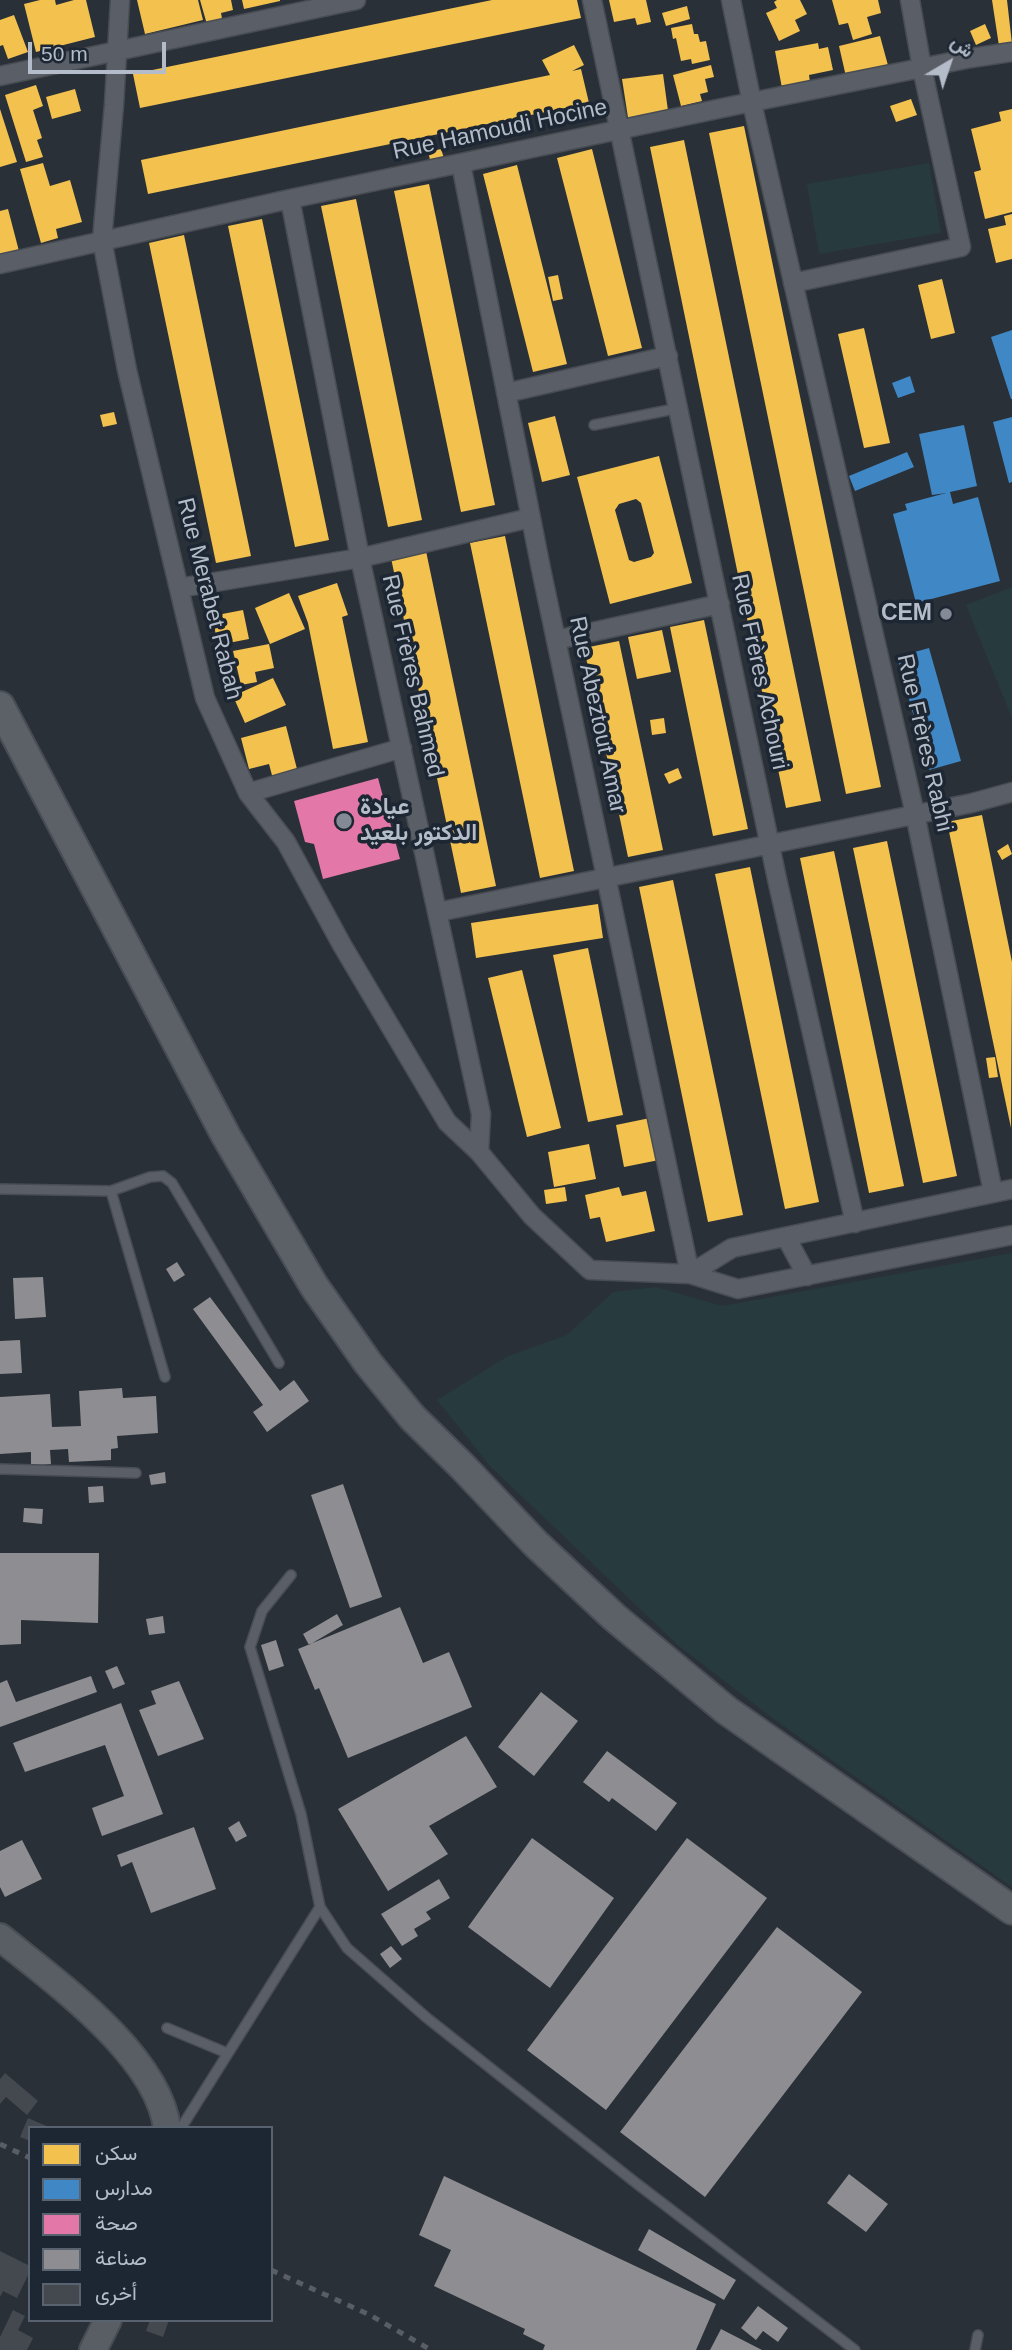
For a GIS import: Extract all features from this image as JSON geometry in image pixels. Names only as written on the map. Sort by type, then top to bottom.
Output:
[{"type":"main road","points":[[0,706],[226,1136],[314,1286],[368,1363],[412,1417],[535,1544],[584,1590],[726,1710],[1012,1910]]},
{"type":"main road","points":[[0,1937],[69,1992],[137,2060],[155,2092],[167,2126]]},
{"type":"main road","points":[[93,2350],[107,2322]]},
{"type":"street","name":"Rue Merabet Rabah","points":[[120,0],[102,240],[127,370],[205,698],[248,793],[286,842],[342,945],[447,1122],[479,1152]]},
{"type":"street","points":[[0,76],[356,0]]},
{"type":"street","name":"Rue Frères Achouri","points":[[592,0],[771,844],[856,1223]]},
{"type":"street","name":"Rue Frères Rabhi","points":[[731,0],[752,103],[915,814],[993,1192]]},
{"type":"street","points":[[793,283],[961,247],[910,0]]},
{"type":"street","name":"Rue Hamoudi Hocine","points":[[0,264],[290,199],[922,68],[1012,52]]},
{"type":"street","name":"Rue Abeztout Amar","points":[[461,164],[530,518],[690,1274]]},
{"type":"street","name":"Rue Frères Bahmed","points":[[290,199],[360,558],[481,1114],[479,1152]]},
{"type":"street","points":[[506,393],[668,356]]},
{"type":"street","points":[[179,588],[360,558],[530,518]]},
{"type":"street","points":[[556,640],[720,604]]},
{"type":"street","points":[[248,793],[402,748]]},
{"type":"street","points":[[438,912],[1012,792]]},
{"type":"street","points":[[479,1152],[532,1216],[590,1270],[690,1274],[738,1289],[1012,1235]]},
{"type":"street","points":[[690,1274],[732,1248],[1012,1189]]},
{"type":"street","points":[[786,1237],[807,1276]]},
{"type":"lane","points":[[594,425],[679,408]]},
{"type":"lane","points":[[0,1189],[111,1191],[150,1177],[163,1176],[172,1183],[279,1363]]},
{"type":"lane","points":[[111,1191],[165,1377]]},
{"type":"lane","points":[[0,1469],[136,1473]]},
{"type":"lane","points":[[291,1575],[261,1611],[250,1647],[301,1814],[320,1907],[347,1948],[427,2018],[636,2183],[855,2350]]},
{"type":"lane","points":[[182,2126],[320,1907]]},
{"type":"lane","points":[[167,2028],[227,2053]]},
{"type":"lane","points":[[975,2350],[978,2335]]},
{"type":"green space","points":[[929,163],[941,233],[819,254],[807,184]]},
{"type":"green space","points":[[1012,587],[1012,718],[966,605]]},
{"type":"green space","points":[[1012,1253],[1012,1887],[775,1720],[679,1646],[491,1467],[437,1400],[508,1356],[567,1335],[613,1292],[656,1287],[722,1306]]},
{"type":"building: سكن","points":[[55,0],[56,5],[86,0],[95,37],[36,52],[24,4]]},
{"type":"building: سكن","points":[[137,0],[198,0],[203,20],[145,34]]},
{"type":"building: سكن","points":[[200,0],[231,0],[233,10],[221,13],[223,24],[208,28]]},
{"type":"building: سكن","points":[[242,0],[280,0],[280,1],[244,9]]},
{"type":"building: سكن","points":[[492,0],[577,0],[581,18],[140,108],[133,74]]},
{"type":"building: سكن","points":[[609,0],[646,0],[651,22],[637,25],[635,18],[614,22]]},
{"type":"building: سكن","points":[[800,0],[807,14],[795,20],[800,31],[779,41],[766,13],[777,8],[774,2]]},
{"type":"building: سكن","points":[[832,0],[878,0],[881,13],[867,17],[872,34],[853,40],[848,23],[839,25]]},
{"type":"building: سكن","points":[[992,0],[1007,0],[1012,44],[999,46]]},
{"type":"building: سكن","points":[[687,6],[690,19],[666,26],[662,13]]},
{"type":"building: سكن","points":[[14,15],[28,52],[8,59],[3,45],[0,46],[0,20]]},
{"type":"building: سكن","points":[[692,24],[694,34],[698,34],[700,42],[706,41],[710,60],[692,64],[691,59],[681,61],[671,28]]},
{"type":"building: سكن","points":[[985,24],[991,38],[976,45],[970,31]]},
{"type":"building: سكن","points":[[880,36],[889,69],[847,81],[839,46]]},
{"type":"building: سكن","points":[[818,43],[819,49],[828,47],[833,70],[809,75],[810,82],[782,88],[775,51]]},
{"type":"building: سكن","points":[[574,45],[584,65],[572,71],[581,69],[589,103],[148,194],[141,160],[550,75],[542,60]]},
{"type":"building: سكن","points":[[711,65],[714,77],[705,79],[708,92],[700,94],[702,101],[681,106],[673,75]]},
{"type":"building: سكن","points":[[663,74],[669,118],[629,124],[622,79]]},
{"type":"building: سكن","points":[[36,85],[43,106],[33,110],[42,138],[37,140],[43,157],[26,162],[5,95]]},
{"type":"building: سكن","points":[[75,89],[81,111],[52,119],[46,97]]},
{"type":"building: سكن","points":[[911,99],[917,115],[896,122],[890,106]]},
{"type":"building: سكن","points":[[0,109],[17,162],[0,167]]},
{"type":"building: سكن","points":[[1012,109],[1012,212],[985,219],[974,172],[981,170],[971,129],[1001,121],[999,112]]},
{"type":"building: سكن","points":[[744,126],[881,787],[846,794],[709,133]]},
{"type":"building: سكن","points":[[684,140],[821,801],[786,808],[650,147]]},
{"type":"building: سكن","points":[[441,149],[446,164],[432,167],[428,152]]},
{"type":"building: سكن","points":[[592,149],[642,348],[608,356],[557,158]]},
{"type":"building: سكن","points":[[43,163],[50,186],[70,180],[82,222],[56,229],[58,238],[41,243],[20,169]]},
{"type":"building: سكن","points":[[517,165],[567,364],[533,372],[483,174]]},
{"type":"building: سكن","points":[[429,184],[495,505],[461,512],[394,191]]},
{"type":"building: سكن","points":[[356,199],[422,520],[388,527],[321,206]]},
{"type":"building: سكن","points":[[8,209],[20,255],[0,260],[0,211]]},
{"type":"building: سكن","points":[[1012,214],[1012,259],[996,263],[988,229],[1006,225],[1004,216]]},
{"type":"building: سكن","points":[[262,219],[329,540],[295,547],[228,226]]},
{"type":"building: سكن","points":[[184,235],[251,556],[216,563],[149,243]]},
{"type":"building: سكن","points":[[558,275],[563,299],[553,301],[548,277]]},
{"type":"building: سكن","points":[[942,279],[955,333],[931,339],[918,285]]},
{"type":"building: سكن","points":[[864,328],[890,443],[864,448],[838,334]]},
{"type":"building: سكن","points":[[114,412],[117,424],[103,427],[100,415]]},
{"type":"building: سكن","points":[[555,416],[570,475],[542,482],[528,423]]},
{"type":"building: سكن","points":[[659,456],[692,583],[610,604],[577,477]],"holes":[[[636,499],[641,503],[654,553],[651,557],[634,562],[629,560],[615,510],[619,504]]]},
{"type":"building: سكن","points":[[505,536],[574,871],[540,878],[470,543]]},
{"type":"building: سكن","points":[[426,551],[496,886],[461,893],[391,558]]},
{"type":"building: سكن","points":[[337,583],[348,615],[342,617],[368,742],[333,749],[308,623],[298,596]]},
{"type":"building: سكن","points":[[289,593],[305,629],[270,644],[255,608]]},
{"type":"building: سكن","points":[[243,610],[249,639],[218,645],[212,616]]},
{"type":"building: سكن","points":[[704,620],[748,829],[713,836],[670,627]]},
{"type":"building: سكن","points":[[662,630],[671,672],[637,679],[628,637]]},
{"type":"building: سكن","points":[[619,641],[663,850],[628,857],[584,648]]},
{"type":"building: سكن","points":[[269,644],[274,668],[255,672],[257,682],[241,685],[233,651]]},
{"type":"building: سكن","points":[[273,678],[286,705],[245,723],[233,696]]},
{"type":"building: سكن","points":[[664,718],[666,733],[652,735],[650,720]]},
{"type":"building: سكن","points":[[286,726],[298,773],[273,779],[269,764],[249,769],[241,738]]},
{"type":"building: سكن","points":[[678,768],[682,778],[669,784],[664,774]]},
{"type":"building: سكن","points":[[982,815],[1012,962],[1011,1128],[947,822]]},
{"type":"building: سكن","points":[[887,841],[957,1176],[923,1183],[853,848]]},
{"type":"building: سكن","points":[[1008,844],[1012,854],[1002,860],[997,851]]},
{"type":"building: سكن","points":[[834,851],[904,1186],[869,1193],[800,858]]},
{"type":"building: سكن","points":[[750,867],[819,1202],[785,1209],[715,874]]},
{"type":"building: سكن","points":[[673,880],[743,1215],[708,1222],[639,887]]},
{"type":"building: سكن","points":[[598,904],[603,938],[476,958],[471,923]]},
{"type":"building: سكن","points":[[588,948],[623,1115],[588,1122],[553,955]]},
{"type":"building: سكن","points":[[522,970],[561,1128],[527,1137],[488,978]]},
{"type":"building: سكن","points":[[995,1057],[998,1077],[989,1078],[986,1058]]},
{"type":"building: سكن","points":[[650,1118],[659,1160],[624,1167],[616,1125]]},
{"type":"building: سكن","points":[[589,1144],[596,1179],[554,1187],[548,1152]]},
{"type":"building: سكن","points":[[565,1187],[567,1201],[546,1204],[544,1190]]},
{"type":"building: سكن","points":[[619,1187],[622,1196],[646,1191],[655,1231],[606,1242],[600,1217],[590,1219],[585,1195]]},
{"type":"building: مدارس","points":[[1012,330],[1012,399],[1011,399],[991,337]]},
{"type":"building: مدارس","points":[[910,376],[915,392],[898,398],[892,383]]},
{"type":"building: مدارس","points":[[1012,417],[1012,482],[1009,483],[993,422]]},
{"type":"building: مدارس","points":[[964,425],[977,486],[950,492],[953,504],[978,497],[1000,581],[916,603],[893,514],[907,510],[905,504],[946,493],[932,495],[919,434]]},
{"type":"building: مدارس","points":[[907,452],[914,467],[855,491],[849,476]]},
{"type":"building: مدارس","points":[[929,648],[961,761],[929,770],[897,657]]},
{"type":"building: صحة","name":"عيادة الدكتور بلعيد","points":[[378,778],[400,859],[323,879],[314,844],[305,842],[294,801]]},
{"type":"building: صناعة","points":[[177,1262],[185,1275],[174,1282],[166,1269]]},
{"type":"building: صناعة","points":[[43,1277],[46,1317],[15,1319],[13,1278]]},
{"type":"building: صناعة","points":[[210,1297],[280,1391],[294,1380],[309,1401],[267,1432],[253,1412],[263,1405],[193,1309]]},
{"type":"building: صناعة","points":[[20,1340],[22,1373],[0,1374],[0,1341]]},
{"type":"building: صناعة","points":[[122,1388],[123,1398],[156,1396],[158,1433],[117,1436],[118,1448],[111,1449],[111,1460],[69,1462],[68,1449],[50,1450],[51,1464],[31,1466],[31,1452],[0,1454],[0,1397],[50,1394],[52,1427],[81,1426],[79,1391]]},
{"type":"building: صناعة","points":[[165,1472],[166,1483],[151,1485],[149,1475]]},
{"type":"building: صناعة","points":[[343,1484],[382,1597],[350,1608],[311,1495]]},
{"type":"building: صناعة","points":[[103,1486],[104,1502],[89,1503],[88,1487]]},
{"type":"building: صناعة","points":[[24,1508],[43,1509],[42,1524],[23,1522]]},
{"type":"building: صناعة","points":[[0,1553],[99,1553],[98,1623],[21,1620],[21,1644],[0,1645]]},
{"type":"building: صناعة","points":[[400,1607],[423,1663],[449,1652],[472,1707],[348,1758],[319,1688],[315,1690],[298,1649]]},
{"type":"building: صناعة","points":[[337,1614],[343,1625],[309,1645],[303,1634]]},
{"type":"building: صناعة","points":[[163,1616],[165,1633],[149,1635],[146,1619]]},
{"type":"building: صناعة","points":[[276,1640],[284,1666],[269,1671],[261,1645]]},
{"type":"building: صناعة","points":[[117,1666],[125,1684],[113,1689],[105,1671]]},
{"type":"building: صناعة","points":[[91,1676],[97,1692],[0,1727],[0,1683],[7,1680],[16,1702]]},
{"type":"building: صناعة","points":[[179,1681],[204,1739],[158,1756],[139,1710],[156,1704],[151,1691]]},
{"type":"building: صناعة","points":[[541,1692],[578,1721],[534,1776],[498,1747]]},
{"type":"building: صناعة","points":[[121,1703],[163,1814],[102,1836],[92,1808],[124,1796],[105,1745],[25,1772],[13,1743]]},
{"type":"building: صناعة","points":[[466,1736],[497,1787],[429,1826],[448,1854],[388,1891],[338,1809]]},
{"type":"building: صناعة","points":[[607,1751],[677,1803],[656,1831],[612,1798],[609,1802],[583,1782]]},
{"type":"building: صناعة","points":[[239,1821],[247,1836],[236,1842],[228,1828]]},
{"type":"building: صناعة","points":[[194,1827],[216,1889],[151,1913],[132,1862],[121,1867],[117,1855]]},
{"type":"building: صناعة","points":[[532,1838],[614,1898],[550,1988],[468,1927]]},
{"type":"building: صناعة","points":[[687,1838],[767,1898],[606,2110],[527,2050]]},
{"type":"building: صناعة","points":[[22,1840],[42,1879],[5,1897],[0,1887],[0,1851]]},
{"type":"building: صناعة","points":[[439,1879],[450,1898],[426,1912],[431,1919],[414,1929],[418,1936],[402,1946],[381,1914]]},
{"type":"building: صناعة","points":[[777,1927],[862,1992],[705,2197],[620,2132]]},
{"type":"building: صناعة","points":[[391,1946],[402,1959],[390,1968],[380,1954]]},
{"type":"building: صناعة","points":[[849,2174],[888,2204],[866,2232],[827,2203]]},
{"type":"building: صناعة","points":[[444,2176],[716,2304],[696,2350],[543,2350],[545,2345],[523,2334],[525,2329],[434,2286],[451,2250],[419,2235]]},
{"type":"building: صناعة","points":[[649,2229],[736,2280],[724,2300],[638,2250]]},
{"type":"building: صناعة","points":[[758,2306],[788,2328],[778,2342],[763,2331],[756,2340],[741,2328]]},
{"type":"building: صناعة","points":[[721,2329],[762,2350],[710,2350]]},
{"type":"building: أخرى","points":[[5,2073],[38,2101],[27,2115],[6,2097],[0,2104],[0,2079]]},
{"type":"building: أخرى","points":[[28,2118],[46,2126],[28,2126],[28,2140],[20,2137]]},
{"type":"building: أخرى","points":[[0,2251],[28,2265],[28,2275],[17,2298],[3,2291],[0,2297]]},
{"type":"building: أخرى","points":[[13,2310],[25,2316],[18,2330],[33,2338],[27,2350],[0,2350],[0,2337]]},
{"type":"building: أخرى","points":[[149,2322],[168,2322],[163,2337],[146,2331]]},
{"type":"railway","points":[[0,2144],[28,2157]]},
{"type":"railway","points":[[273,2271],[370,2315],[431,2350]]},
{"type":"place","name":"CEM","points":[[946,614]]},
{"type":"place","name":"عيادة الدكتور بلعيد","points":[[344,821]]}]
